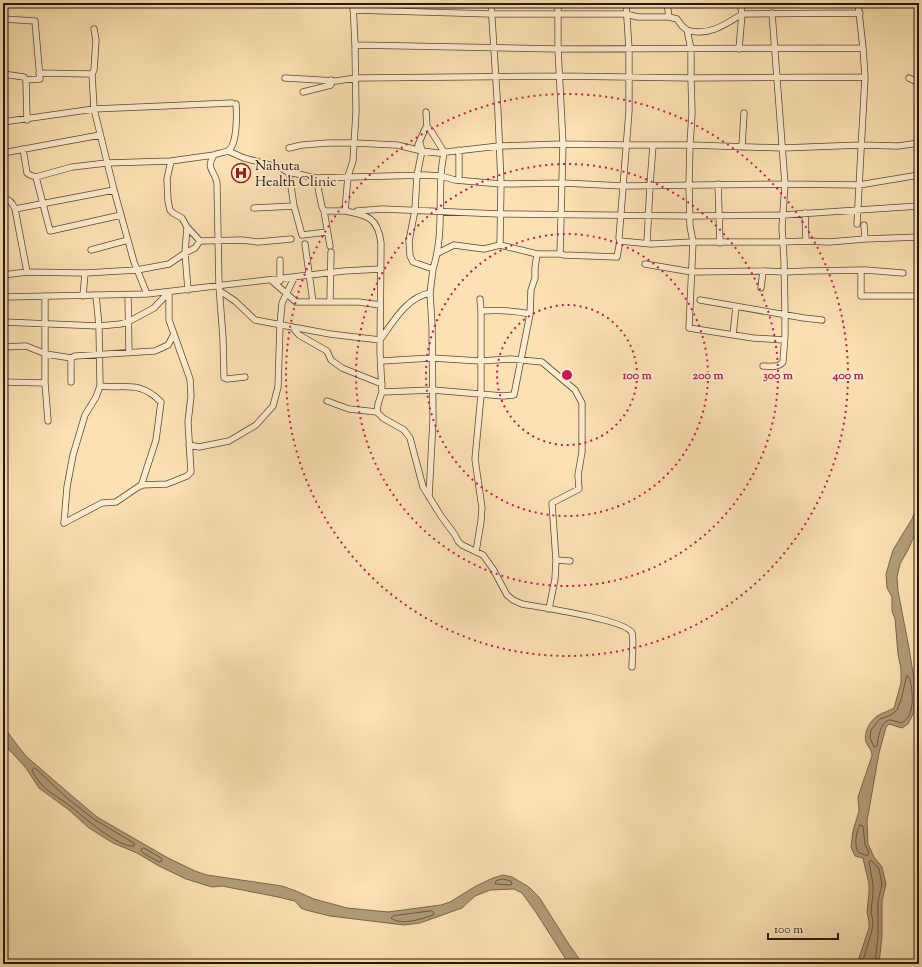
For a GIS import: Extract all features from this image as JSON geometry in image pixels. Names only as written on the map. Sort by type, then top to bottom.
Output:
[{"type":"street","points":[[344,211],[348,176],[353,161],[354,143],[356,78],[353,3]]},
{"type":"street","points":[[381,11],[382,3]]},
{"type":"street","points":[[491,3],[501,184],[500,245]]},
{"type":"street","points":[[558,3],[558,49],[563,144],[560,254]]},
{"type":"street","points":[[438,253],[454,245],[484,249],[500,245],[537,254],[616,257],[620,242],[619,238],[627,145],[630,77],[626,3]]},
{"type":"street","points":[[739,49],[742,14],[740,3]]},
{"type":"street","points":[[857,224],[865,77],[858,3]]},
{"type":"street","points":[[669,4],[669,17]]},
{"type":"street","points":[[353,10],[558,15],[626,14],[638,17],[669,17],[677,19],[687,30],[696,32],[707,32],[735,20],[742,14],[860,13]]},
{"type":"street","points":[[763,366],[780,365],[784,357],[785,314],[782,242],[785,184],[776,49],[772,13]]},
{"type":"street","points":[[3,19],[35,21],[40,79],[26,80],[24,78],[3,74]]},
{"type":"street","points":[[94,29],[96,40],[94,70],[92,74],[94,109],[128,240],[137,270],[147,294]]},
{"type":"street","points":[[687,30],[691,49],[690,78],[692,113],[689,185],[693,242],[688,328],[753,338],[784,340]]},
{"type":"street","points":[[355,45],[558,49],[863,48]]},
{"type":"street","points":[[39,73],[92,74]]},
{"type":"street","points":[[285,78],[331,80],[356,78],[560,76],[690,78],[865,77]]},
{"type":"street","points":[[909,78],[919,83]]},
{"type":"street","points":[[26,80],[28,120]]},
{"type":"street","points":[[303,92],[331,85],[331,80]]},
{"type":"street","points":[[3,122],[28,120],[94,109],[234,104],[237,116],[232,146],[228,151],[214,155],[170,161],[107,163],[72,167],[36,177],[30,176],[28,173],[23,149]]},
{"type":"street","points":[[416,149],[427,127],[426,112]]},
{"type":"street","points":[[742,147],[744,113]]},
{"type":"street","points":[[427,127],[444,152],[441,176],[441,212],[438,253],[433,269],[430,293],[432,325],[433,420],[429,498]]},
{"type":"street","points":[[3,153],[100,135]]},
{"type":"street","points":[[289,148],[302,145],[328,143],[354,143],[397,145],[438,153],[499,146],[563,144],[690,145],[782,148],[861,145],[898,146],[919,143]]},
{"type":"street","points":[[420,144],[422,151],[417,175],[415,210],[409,241],[410,256],[413,262],[433,269]]},
{"type":"street","points":[[647,243],[653,145]]},
{"type":"street","points":[[459,150],[459,180]]},
{"type":"street","points":[[228,151],[244,158],[281,168],[289,173],[316,178],[417,175],[441,176],[459,180],[501,184],[563,183],[623,186],[718,184],[859,185],[919,174]]},
{"type":"street","points":[[214,155],[210,162],[210,168],[217,183],[224,378],[245,377]]},
{"type":"street","points":[[170,161],[167,179],[168,202],[170,210],[182,218],[187,227],[200,241]]},
{"type":"street","points":[[289,173],[294,206],[302,236],[327,232]]},
{"type":"street","points":[[36,177],[51,231],[121,215]]},
{"type":"street","points":[[316,178],[331,249],[330,301]]},
{"type":"street","points":[[718,184],[720,243]]},
{"type":"street","points":[[15,210],[43,203],[114,190]]},
{"type":"street","points":[[3,199],[12,202],[15,210],[27,272]]},
{"type":"street","points":[[254,208],[294,206]]},
{"type":"street","points":[[324,211],[382,209],[500,214],[783,216],[805,213],[858,211],[919,206]]},
{"type":"street","points":[[344,211],[362,214],[373,222],[380,231],[380,340],[382,392],[378,404],[378,412],[383,418],[404,430],[410,438],[422,487],[458,541],[462,545],[483,555],[494,569],[507,595],[513,600],[522,604],[602,619],[627,627],[632,633],[632,667]]},
{"type":"street","points":[[805,213],[806,241]]},
{"type":"street","points":[[864,224],[865,238]]},
{"type":"street","points":[[187,227],[185,253],[188,290]]},
{"type":"street","points":[[620,242],[829,242],[865,238],[919,237]]},
{"type":"street","points":[[200,241],[242,240],[258,242],[291,239]]},
{"type":"street","points":[[91,250],[128,240]]},
{"type":"street","points":[[3,274],[27,272],[85,273],[137,270],[169,264],[195,248],[200,241]]},
{"type":"street","points":[[305,244],[313,302]]},
{"type":"street","points":[[382,392],[433,390],[481,395],[514,395],[530,314],[531,290],[537,254]]},
{"type":"street","points":[[280,260],[280,279],[284,292]]},
{"type":"street","points":[[645,264],[692,272],[865,270],[903,273]]},
{"type":"street","points":[[3,297],[128,295],[220,289],[271,280],[381,269]]},
{"type":"street","points":[[762,288],[763,271]]},
{"type":"street","points":[[861,271],[861,296],[919,296]]},
{"type":"street","points":[[83,296],[85,273]]},
{"type":"street","points":[[190,445],[199,447],[229,441],[256,425],[274,406],[278,388],[282,303],[284,292],[294,278]]},
{"type":"street","points":[[271,280],[296,302],[359,302],[380,305]]},
{"type":"street","points":[[220,289],[255,320],[330,334],[380,340]]},
{"type":"street","points":[[3,322],[99,326],[120,324],[128,322],[154,308],[168,292]]},
{"type":"street","points":[[96,295],[99,326],[100,386],[96,397],[85,415],[73,455],[67,487],[64,523],[102,503],[116,502],[141,486],[167,484],[187,476],[191,472],[188,422],[191,396],[190,379],[169,320],[168,292]]},
{"type":"street","points":[[380,340],[399,313],[423,294],[430,293]]},
{"type":"street","points":[[128,295],[129,353]]},
{"type":"street","points":[[45,296],[45,383],[48,421]]},
{"type":"street","points":[[476,552],[482,515],[481,497],[475,459],[481,395],[480,298]]},
{"type":"street","points":[[700,300],[822,320]]},
{"type":"street","points":[[733,334],[736,307]]},
{"type":"street","points":[[481,311],[513,311],[530,314]]},
{"type":"street","points":[[292,327],[299,335],[327,351],[331,360],[342,368],[382,384]]},
{"type":"street","points":[[3,347],[26,346],[46,354],[71,358],[75,356],[155,351],[168,344],[174,334]]},
{"type":"street","points":[[71,358],[71,382]]},
{"type":"street","points":[[381,361],[432,358],[480,362],[511,359],[542,362],[575,390],[582,403],[582,452],[578,475],[579,489],[552,503],[556,560],[555,579],[549,609]]},
{"type":"street","points":[[3,382],[45,383]]},
{"type":"street","points":[[100,386],[133,386],[142,388],[161,402],[156,440],[141,486]]},
{"type":"street","points":[[327,401],[349,409],[378,412]]},
{"type":"street","points":[[556,560],[570,561]]},
{"type":"water","points":[[919,501],[919,524],[909,548],[900,564],[897,577],[898,591],[917,698],[914,712],[908,724],[902,728],[889,724],[886,727],[879,753],[867,821],[868,844],[874,857],[882,867],[886,884],[882,901],[882,936],[879,964],[857,964],[869,928],[867,912],[869,884],[863,858],[855,856],[851,847],[853,831],[859,811],[858,797],[872,756],[871,750],[865,738],[868,726],[873,720],[881,714],[894,708],[901,683],[901,669],[895,619],[892,611],[892,597],[887,588],[886,574],[893,550],[912,519]]},
{"type":"water","points":[[3,726],[27,757],[97,817],[168,858],[195,871],[207,875],[282,886],[314,899],[347,908],[388,912],[441,905],[450,902],[476,886],[493,878],[503,875],[512,877],[529,887],[539,897],[583,964],[569,964],[522,893],[514,889],[490,890],[475,896],[462,908],[420,923],[404,925],[330,916],[301,908],[295,901],[222,886],[212,887],[186,879],[137,853],[113,843],[89,828],[69,810],[39,788],[26,768],[3,743]]},
{"type":"place","name":"Nahuta Health Clinic","points":[[241,173]]}]
